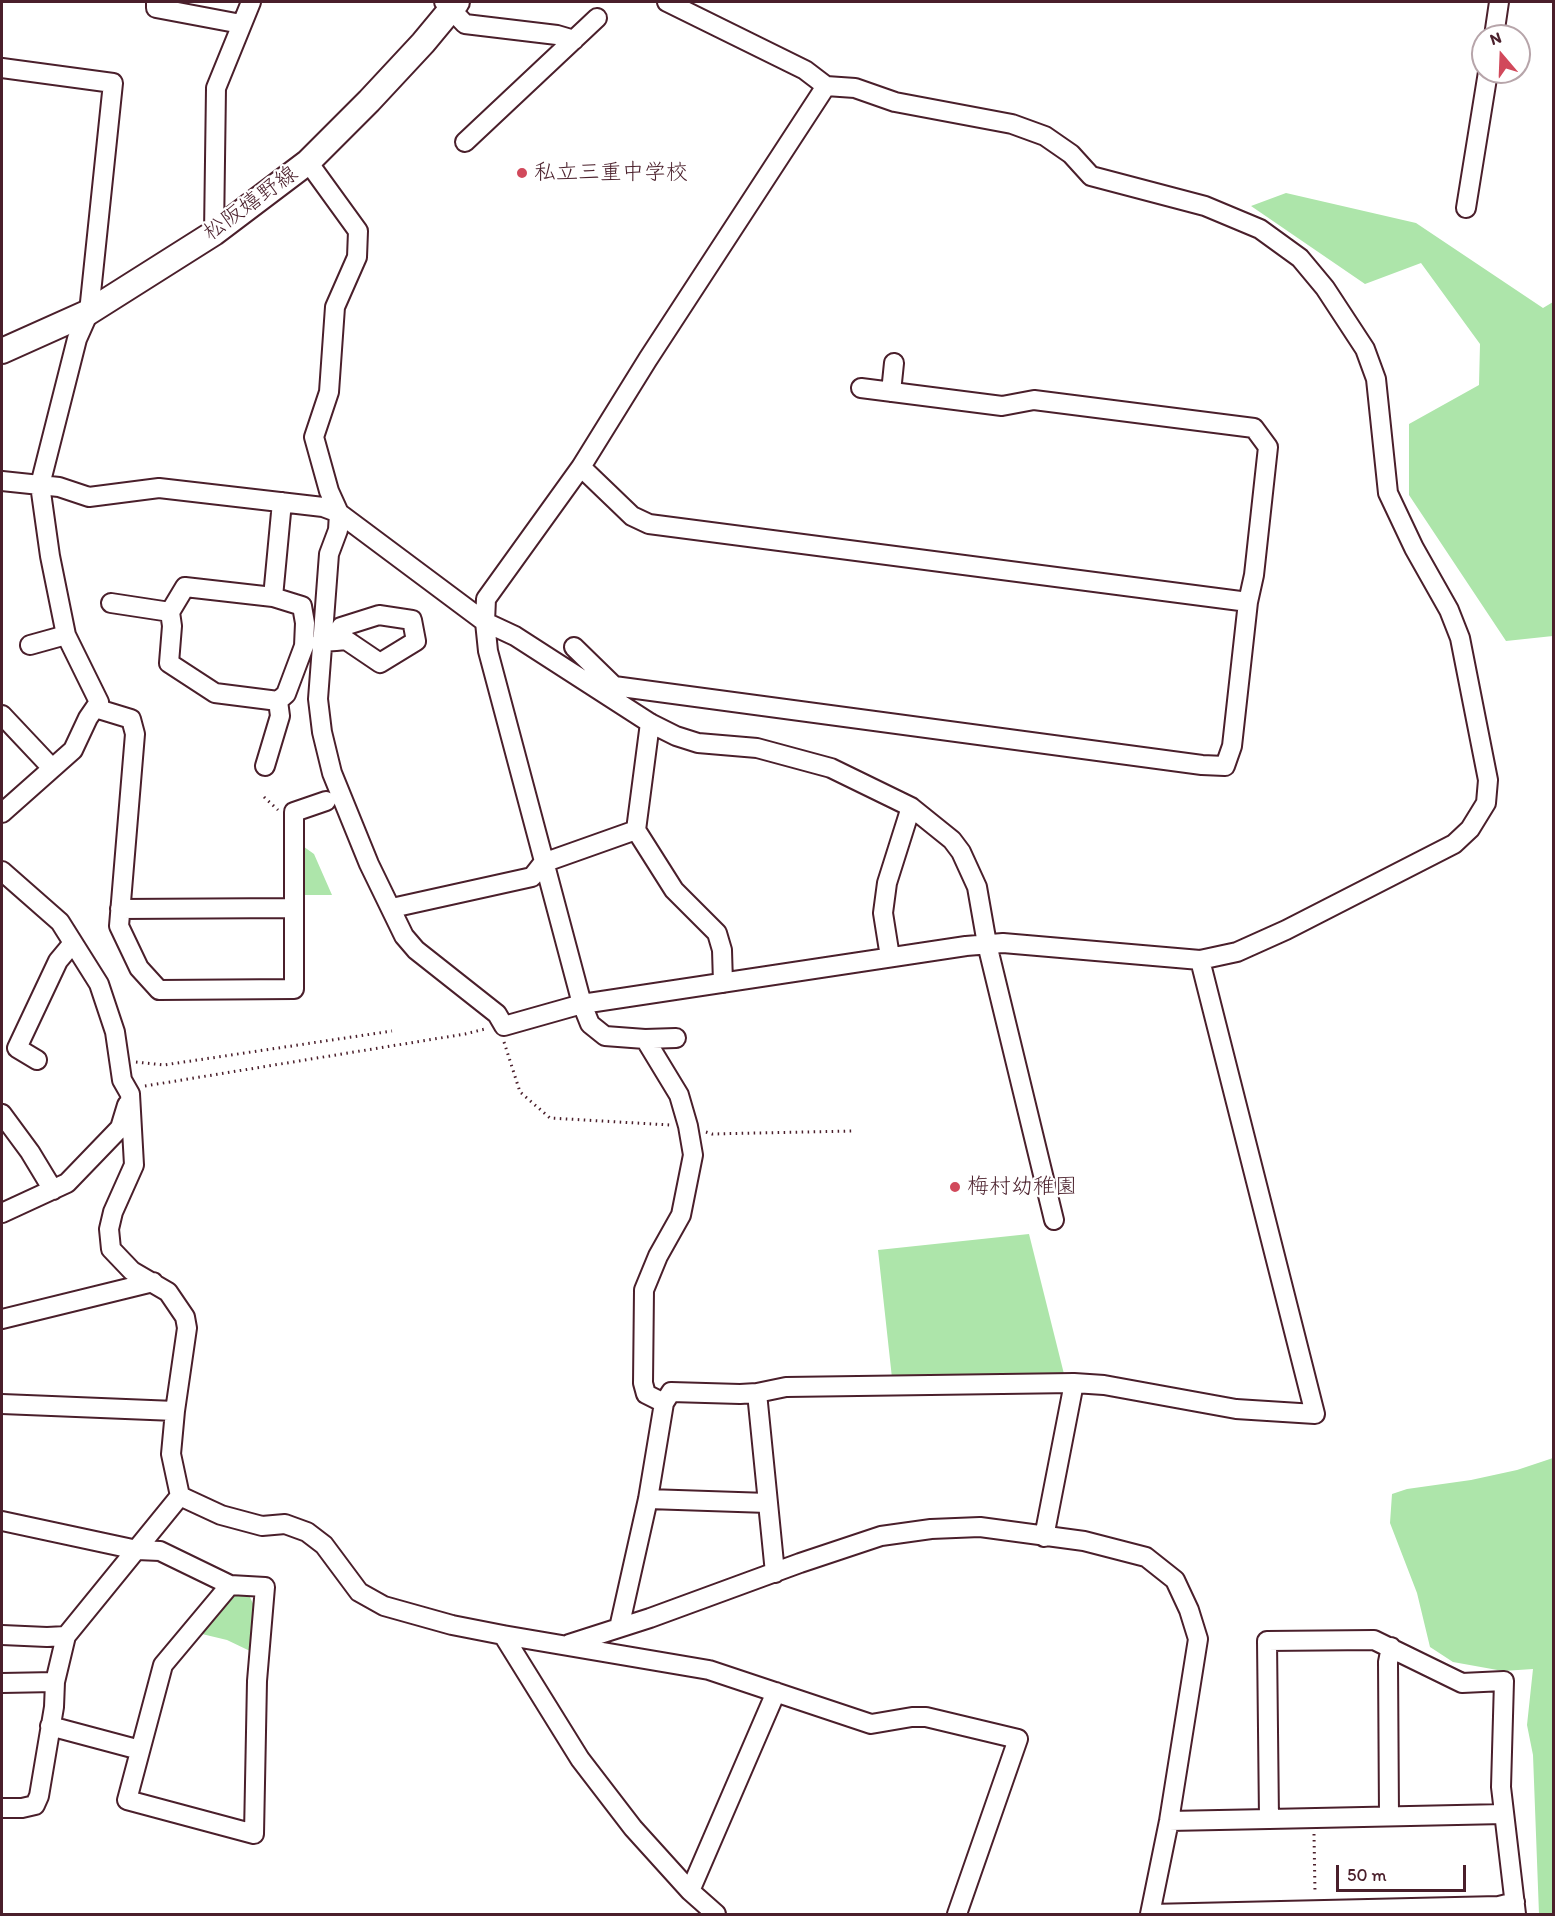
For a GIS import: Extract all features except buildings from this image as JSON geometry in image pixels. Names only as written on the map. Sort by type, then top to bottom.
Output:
[{"type":"main road","name":"松阪嬉野線","points":[[2,351],[89,312],[214,232],[308,162],[423,43],[451,4]]},
{"type":"street","points":[[156,2],[156,8],[241,24]]},
{"type":"street","points":[[214,232],[216,88],[251,2]]},
{"type":"street","points":[[308,162],[358,231],[357,257],[335,307],[328,392],[314,437],[329,491],[339,513],[338,530],[329,554],[329,642],[318,699],[322,732],[332,773],[369,864],[404,936],[416,950],[497,1014],[504,1026],[582,1004],[987,944],[1003,943],[1200,960],[1237,952],[1286,930],[1454,844],[1470,830],[1486,803],[1488,780],[1460,638],[1449,610],[1414,548],[1388,492],[1376,379],[1365,349],[1325,288],[1300,258],[1260,229],[1204,206],[1091,176],[1071,154],[1045,136],[1012,124],[895,102],[855,88],[826,86],[805,70],[667,2]]},
{"type":"street","points":[[1496,24],[1499,2]]},
{"type":"street","points":[[451,4],[465,24],[556,35],[574,40]]},
{"type":"street","points":[[465,142],[597,18]]},
{"type":"street","points":[[2,68],[113,83],[89,312],[77,339],[40,485],[50,556],[66,635],[99,702],[73,750],[51,767],[2,813]]},
{"type":"street","points":[[1466,208],[1486,84]]},
{"type":"street","points":[[676,1038],[645,1039],[605,1036],[591,1024],[582,1004],[488,651],[485,622],[486,599],[581,467],[648,359],[826,86]]},
{"type":"street","points":[[891,392],[894,363]]},
{"type":"street","points":[[574,646],[614,686],[1191,764],[1225,766],[1232,746],[1268,447],[1254,428],[1034,400],[1002,406],[861,388]]},
{"type":"street","points":[[581,467],[632,516],[649,524],[1248,602]]},
{"type":"street","points":[[2,481],[58,487],[89,497],[159,488],[323,507],[339,513],[485,622],[515,636],[650,723],[676,736],[698,743],[758,748],[831,768],[911,807],[939,829],[961,852],[977,887],[987,944],[1054,1220]]},
{"type":"street","points":[[273,597],[282,502]]},
{"type":"street","points":[[185,587],[273,597],[302,606],[305,623],[304,646],[286,694],[278,701],[214,693],[169,663],[172,626],[170,612],[185,587]]},
{"type":"street","points":[[111,603],[170,612]]},
{"type":"street","points":[[30,645],[66,635]]},
{"type":"street","points":[[265,766],[280,716],[278,701]]},
{"type":"street","points":[[94,708],[131,719],[135,734],[119,926],[140,968],[159,990],[294,989],[294,812],[326,801]]},
{"type":"street","points":[[2,715],[51,767]]},
{"type":"street","points":[[650,723],[636,830],[674,890],[717,933],[722,950],[723,983]]},
{"type":"street","points":[[890,957],[883,913],[887,883],[911,807]]},
{"type":"street","points":[[392,908],[532,877],[543,863],[636,830]]},
{"type":"street","points":[[2,871],[60,922],[99,984],[115,1032],[122,1080],[130,1094],[134,1166],[113,1212],[109,1229],[111,1249],[132,1271],[168,1292],[185,1317],[187,1328],[171,1454],[180,1496]]},
{"type":"street","points":[[120,909],[294,908]]},
{"type":"street","points":[[37,1060],[16,1048],[58,961],[73,943]]},
{"type":"street","points":[[619,1628],[648,1499],[664,1403],[671,1392],[757,1393],[786,1387],[1074,1383],[1104,1385],[1236,1409],[1315,1414],[1200,960]]},
{"type":"street","points":[[645,1039],[679,1095],[693,1155],[681,1215],[658,1256],[644,1290],[643,1383],[646,1394],[664,1403]]},
{"type":"street","points":[[2,1213],[67,1183],[120,1128],[130,1094]]},
{"type":"street","points":[[2,1114],[30,1152],[53,1190]]},
{"type":"street","points":[[2,1319],[153,1282]]},
{"type":"street","points":[[1044,1537],[1074,1383]]},
{"type":"street","points":[[757,1393],[775,1573]]},
{"type":"street","points":[[2,1404],[175,1411]]},
{"type":"street","points":[[2,1808],[22,1808],[35,1805],[39,1796],[54,1707],[55,1682],[66,1636],[180,1496]]},
{"type":"street","points":[[180,1496],[221,1515],[262,1526],[285,1524],[307,1532],[324,1545],[359,1592],[384,1606],[452,1625],[709,1670],[872,1724],[912,1717],[927,1717],[1017,1738],[957,1914]]},
{"type":"street","points":[[648,1499],[768,1503]]},
{"type":"street","points":[[2,1521],[137,1550],[160,1551],[230,1585],[265,1587],[257,1681],[254,1834],[127,1800],[163,1665],[230,1585]]},
{"type":"street","points":[[566,1645],[881,1536],[931,1528],[980,1527],[1084,1541],[1146,1557],[1175,1580],[1189,1610],[1198,1639],[1169,1821],[1150,1914],[1499,1906],[1516,1908],[1501,1787],[1504,1681],[1462,1683],[1374,1640],[1268,1641],[1269,1819]]},
{"type":"street","points":[[2,1635],[66,1636]]},
{"type":"street","points":[[503,1635],[580,1759],[633,1828],[690,1891],[716,1914]]},
{"type":"street","points":[[1389,1816],[1388,1662],[1391,1647]]},
{"type":"street","points":[[2,1683],[55,1682]]},
{"type":"street","points":[[690,1891],[776,1692]]},
{"type":"street","points":[[50,1726],[140,1750]]},
{"type":"street","points":[[1169,1821],[1504,1814]]},
{"type":"path","points":[[504,1026],[503,1038],[520,1092],[550,1118],[688,1126],[712,1134],[853,1131]]},
{"type":"path","points":[[130,1094],[140,1087],[486,1029]]},
{"type":"path","points":[[119,1063],[145,1062],[164,1065],[392,1031]]},
{"type":"path","points":[[1314,1818],[1315,1910]]},
{"type":"green space","points":[[1286,193],[1416,223],[1543,308],[1553,302],[1553,636],[1506,641],[1409,495],[1409,424],[1479,385],[1480,344],[1421,263],[1365,284],[1251,206]]},
{"type":"green space","points":[[300,844],[314,854],[332,895],[301,895]]},
{"type":"green space","points":[[1029,1234],[1064,1374],[892,1378],[878,1250]]},
{"type":"green space","points":[[1553,1458],[1554,1914],[1539,1914],[1533,1755],[1527,1725],[1533,1669],[1503,1671],[1453,1662],[1430,1647],[1417,1593],[1390,1523],[1392,1494],[1407,1489],[1471,1480],[1517,1470]]},
{"type":"green space","points":[[235,1594],[249,1595],[254,1606],[250,1651],[227,1640],[202,1634]]},
{"type":"place","name":"私立三重中学校","points":[[522,173]]},
{"type":"place","name":"梅村幼稚園","points":[[955,1187]]}]
